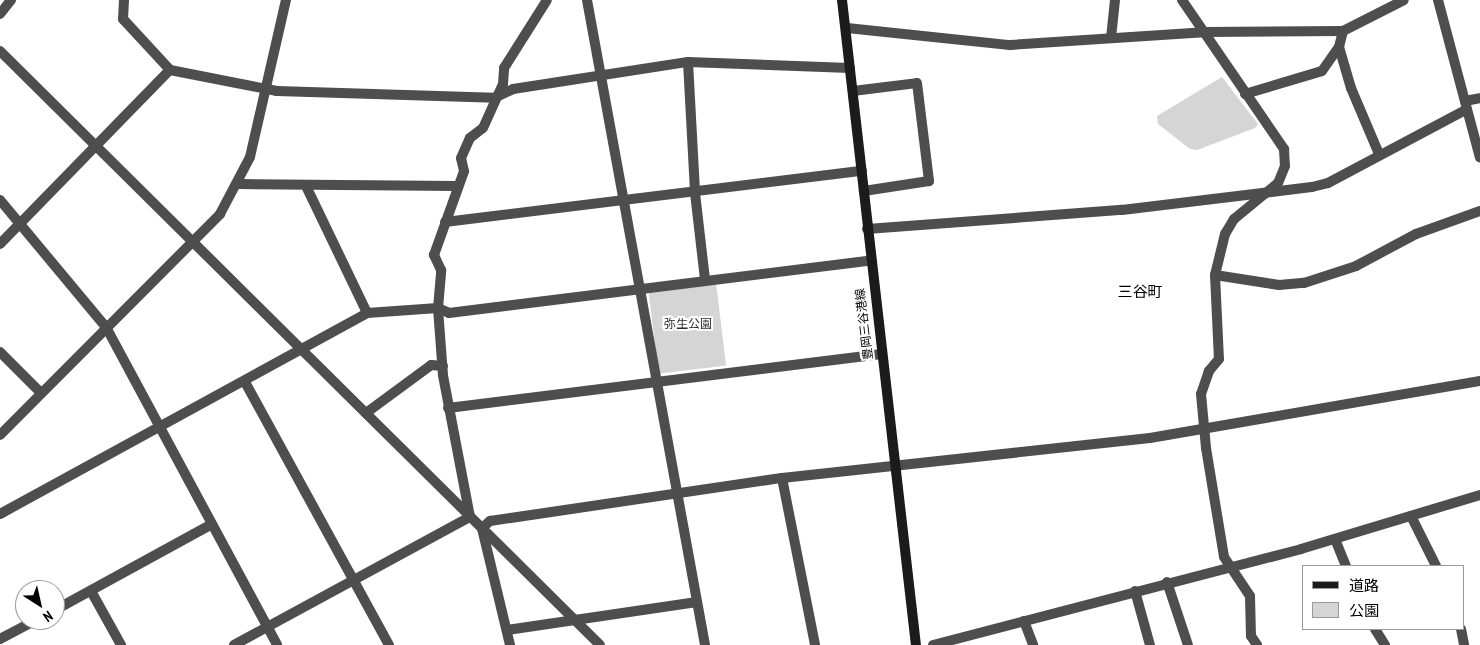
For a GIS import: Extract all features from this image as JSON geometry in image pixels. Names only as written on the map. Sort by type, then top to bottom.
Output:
[{"type":"main road","name":"豊岡三谷港線","points":[[842,0],[847,28],[880,354],[916,645]]},
{"type":"street","points":[[0,14],[11,0]]},
{"type":"street","points":[[124,0],[123,19],[170,70],[266,89],[494,98],[512,89],[688,62],[850,68]]},
{"type":"street","points":[[0,435],[220,214],[239,184],[250,157],[286,0]]},
{"type":"street","points":[[470,517],[465,476],[448,408],[442,366],[438,308],[441,270],[434,255],[457,186],[464,171],[461,158],[470,138],[483,128],[494,98],[503,84],[509,60],[547,0]]},
{"type":"street","points":[[587,0],[705,645]]},
{"type":"street","points":[[1111,38],[1115,0]]},
{"type":"street","points":[[1182,0],[1284,149],[1285,166],[1278,183],[1261,195],[1227,228],[1216,275],[1219,360],[1210,371],[1202,394],[1213,494],[1228,568],[1250,596],[1251,636],[1257,645]]},
{"type":"street","points":[[847,28],[1010,44],[1204,32],[1344,31],[1404,0]]},
{"type":"street","points":[[1438,0],[1480,158]]},
{"type":"street","points":[[1245,94],[1322,71],[1339,47],[1344,31]]},
{"type":"street","points":[[1339,47],[1351,88],[1378,154]]},
{"type":"street","points":[[0,51],[600,645]]},
{"type":"street","points":[[688,62],[694,193],[705,279]]},
{"type":"street","points":[[0,244],[170,70]]},
{"type":"street","points":[[853,91],[917,83],[928,180],[864,191]]},
{"type":"street","points":[[867,229],[1261,195],[1328,183],[1480,98]]},
{"type":"street","points":[[445,222],[862,171]]},
{"type":"street","points":[[239,184],[457,186]]},
{"type":"street","points":[[306,186],[367,313]]},
{"type":"street","points":[[0,200],[106,327],[210,525],[277,645]]},
{"type":"street","points":[[1216,275],[1279,285],[1304,283],[1356,266],[1416,234],[1480,212]]},
{"type":"street","points":[[0,514],[245,382],[367,313],[438,308],[449,312],[705,279],[870,261]]},
{"type":"street","points":[[0,352],[41,393]]},
{"type":"street","points":[[448,408],[880,354]]},
{"type":"street","points":[[366,413],[431,366],[442,366]]},
{"type":"street","points":[[482,528],[490,520],[678,495],[782,478],[894,468],[1205,429],[1349,400],[1480,380]]},
{"type":"street","points":[[245,382],[389,645]]},
{"type":"street","points":[[782,478],[815,645]]},
{"type":"street","points":[[933,645],[1335,539],[1480,495]]},
{"type":"street","points":[[1411,516],[1436,565]]},
{"type":"street","points":[[234,645],[470,517]]},
{"type":"street","points":[[65,605],[210,525]]},
{"type":"street","points":[[482,528],[510,645]]},
{"type":"street","points":[[1335,539],[1346,565]]},
{"type":"street","points":[[1167,582],[1188,645]]},
{"type":"street","points":[[91,591],[121,645]]},
{"type":"street","points":[[1136,591],[1150,645]]},
{"type":"street","points":[[507,630],[572,618],[697,602]]},
{"type":"street","points":[[1024,621],[1033,645]]},
{"type":"street","points":[[0,639],[17,630]]},
{"type":"street","points":[[1376,630],[1385,645]]},
{"type":"street","points":[[1461,630],[1464,645]]},
{"type":"green space","points":[[1222,77],[1258,124],[1255,128],[1197,150],[1190,149],[1158,124],[1157,116]]},
{"type":"green space","name":"弥生公園","points":[[716,283],[726,365],[659,374],[649,291]]},
{"type":"district","name":"三谷町","points":[[1140,292]]}]
